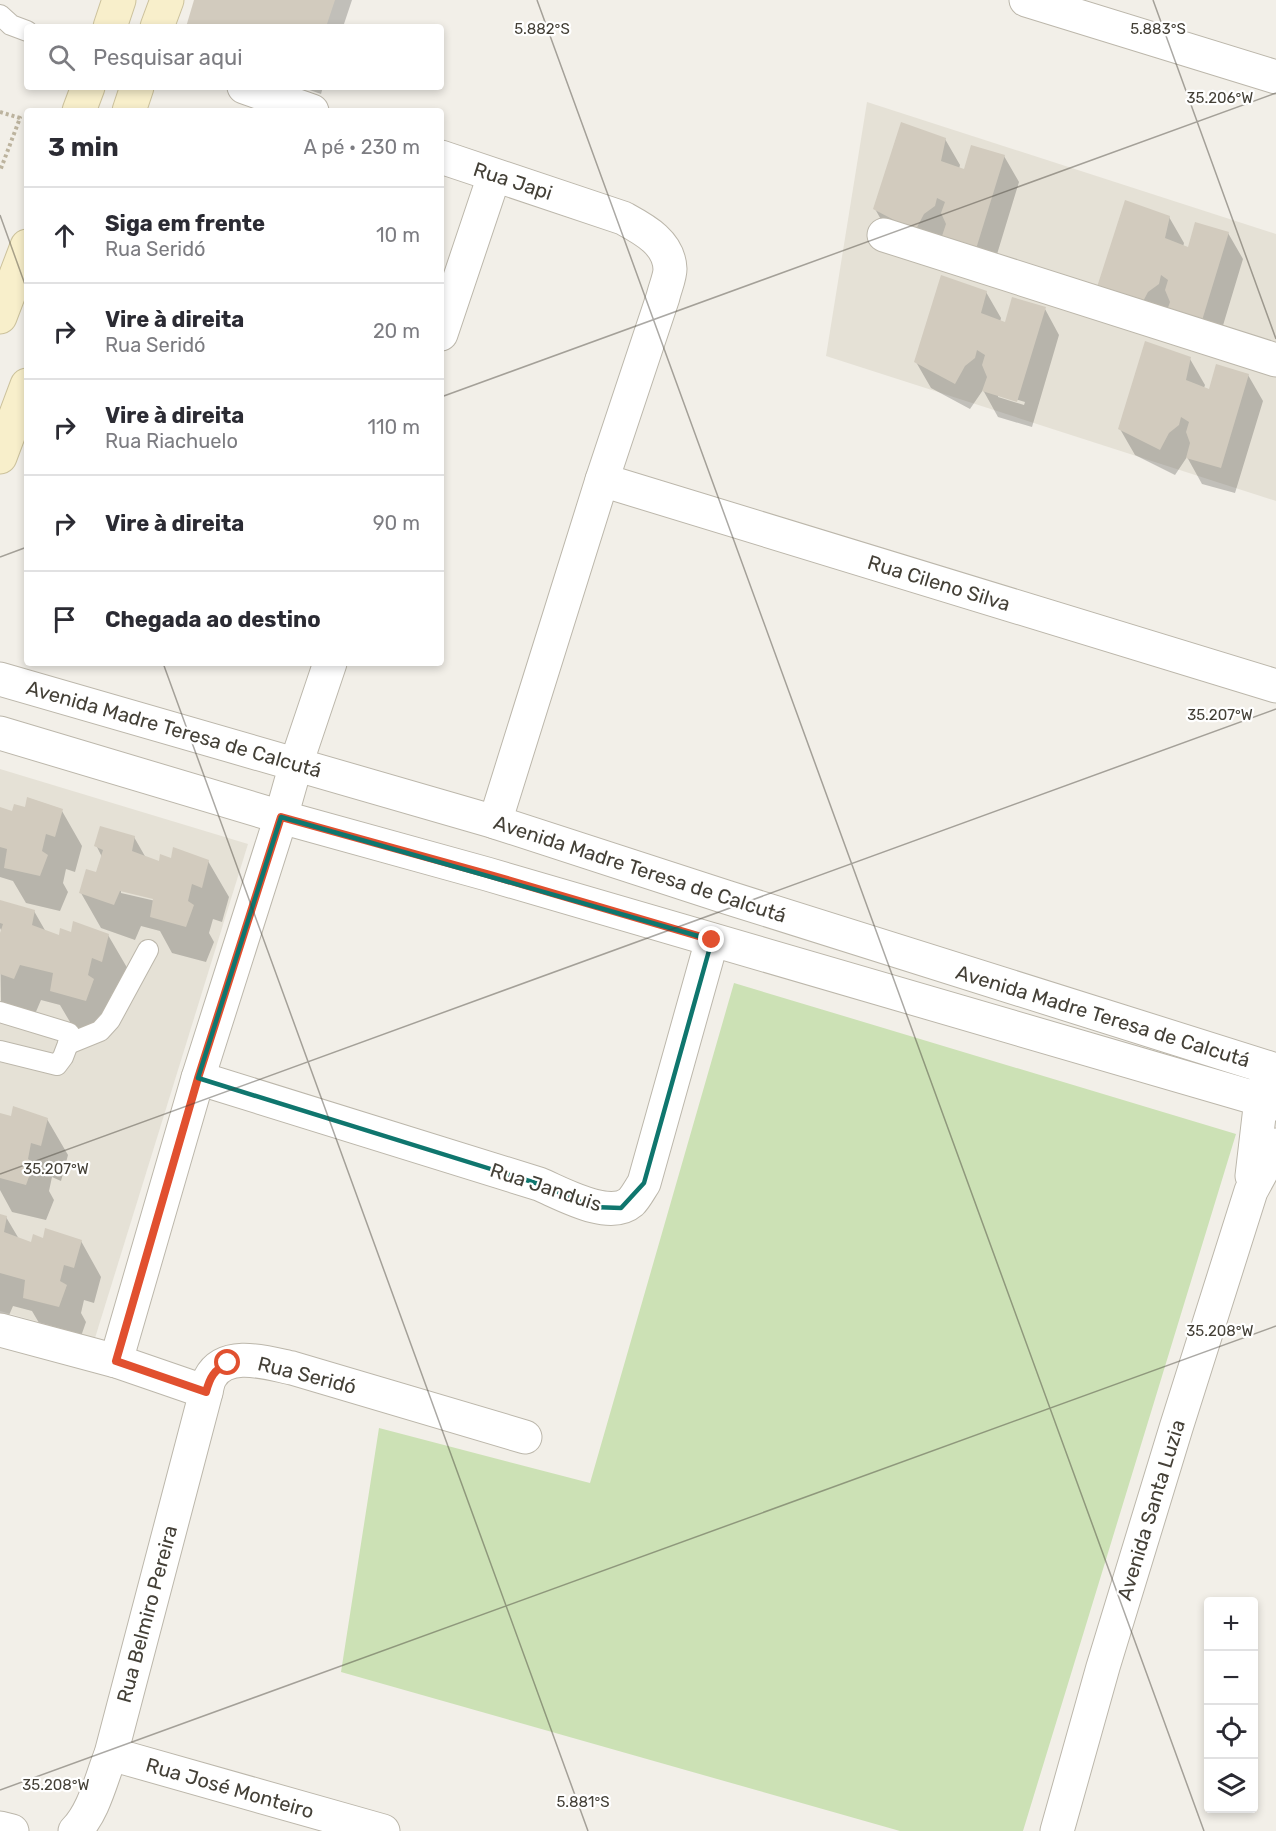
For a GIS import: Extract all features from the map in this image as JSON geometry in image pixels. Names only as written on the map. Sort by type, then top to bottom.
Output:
[{"type":"main road","points":[[111,24],[119,0]]},
{"type":"main road","points":[[159,24],[167,0]]},
{"type":"main road","points":[[80,108],[87,90]]},
{"type":"main road","points":[[130,108],[136,90]]},
{"type":"main road","points":[[0,317],[24,254]]},
{"type":"main road","points":[[0,457],[24,393]]},
{"type":"street","points":[[1026,0],[1276,77]]},
{"type":"street","points":[[252,90],[304,108]]},
{"type":"street","name":"Rua Japi","points":[[444,158],[623,218],[648,232],[664,248],[670,269],[495,822]]},
{"type":"street","points":[[444,325],[494,176]]},
{"type":"street","points":[[884,235],[1276,360]]},
{"type":"street","name":"Rua Cileno Silva","points":[[602,480],[1276,686]]},
{"type":"street","points":[[116,1361],[198,1078],[329,666]]},
{"type":"street","name":"Avenida Madre Teresa de Calcutá","points":[[0,679],[495,822],[1272,1079]]},
{"type":"street","name":"Avenida Madre Teresa de Calcutá","points":[[0,733],[281,817],[712,940],[1272,1079]]},
{"type":"street","name":"Rua Janduis","points":[[198,1078],[539,1184],[594,1207],[621,1208],[632,1202],[644,1183],[712,940]]},
{"type":"street","name":"Avenida Santa Luzia","points":[[1056,1831],[1169,1450],[1251,1191],[1272,1079]]},
{"type":"street","name":"Avenida Santa Luzia","points":[[1251,1191],[1276,1145]]},
{"type":"street","points":[[0,1330],[116,1361],[206,1392]]},
{"type":"street","name":"Rua Seridó","points":[[206,1392],[210,1377],[217,1369],[239,1360],[258,1361],[292,1368],[525,1437]]},
{"type":"street","name":"Rua Belmiro Pereira","points":[[75,1831],[81,1825],[111,1754],[206,1392]]},
{"type":"street","name":"Rua José Monteiro","points":[[111,1754],[383,1831]]},
{"type":"street","points":[[0,1828],[12,1831]]},
{"type":"lane","points":[[0,15],[11,25],[24,30]]},
{"type":"lane","points":[[68,1044],[100,1031],[110,1020],[148,950]]},
{"type":"lane","points":[[0,1012],[69,1033],[71,1036],[59,1063],[54,1065],[0,1051]]},
{"type":"path","points":[[0,112],[20,118],[0,171]]},
{"type":"highlighted area","points":[[281,817],[712,940],[644,1183],[621,1208],[593,1207],[539,1184],[198,1078]]},
{"type":"shaded area","points":[[867,102],[1276,234],[1276,501],[826,356]]},
{"type":"shaded area","points":[[0,769],[248,844],[95,1338],[0,1311]]},
{"type":"green space","points":[[734,983],[1236,1134],[1023,1831],[900,1831],[341,1672],[379,1428],[590,1483]]},
{"type":"building","points":[[194,0],[335,0],[327,24],[187,24]]},
{"type":"building","points":[[901,122],[946,138],[941,161],[964,169],[971,145],[1005,155],[976,249],[941,239],[946,224],[941,213],[945,202],[937,198],[935,206],[924,214],[915,231],[873,209]]},
{"type":"building","points":[[1125,200],[1170,216],[1165,238],[1188,247],[1195,222],[1229,232],[1200,327],[1165,316],[1170,302],[1165,290],[1168,280],[1161,275],[1159,284],[1148,292],[1139,309],[1097,287]]},
{"type":"building","points":[[941,275],[987,291],[981,313],[1005,322],[1012,297],[1046,307],[1017,402],[982,391],[987,377],[982,365],[985,355],[977,350],[975,358],[965,366],[955,384],[914,362]]},
{"type":"building","points":[[1145,341],[1191,357],[1186,380],[1209,389],[1216,364],[1249,374],[1221,468],[1186,458],[1190,443],[1186,432],[1189,422],[1181,417],[1179,425],[1169,433],[1160,450],[1118,429]]},
{"type":"building","points":[[27,797],[63,809],[55,837],[46,834],[42,851],[48,855],[40,876],[4,868],[7,849],[0,847],[0,807],[12,811],[14,804],[25,807]]},
{"type":"building","points":[[100,826],[135,836],[132,851],[159,861],[160,854],[171,858],[173,847],[209,860],[202,888],[192,884],[188,901],[194,905],[186,927],[150,917],[153,899],[120,891],[114,905],[79,893],[86,869],[96,872],[103,850],[94,846]]},
{"type":"building","points":[[0,900],[35,910],[32,925],[59,935],[60,928],[71,932],[73,921],[109,934],[102,962],[92,958],[88,975],[94,979],[86,1001],[50,991],[53,973],[20,965],[14,979],[0,974],[0,933],[3,924],[0,923]]},
{"type":"building","points":[[13,1106],[48,1118],[41,1146],[31,1143],[28,1159],[34,1163],[26,1185],[0,1178],[0,1113],[11,1116]]},
{"type":"building","points":[[0,1214],[7,1216],[4,1232],[31,1242],[33,1234],[43,1238],[45,1228],[82,1240],[74,1268],[64,1265],[60,1281],[67,1285],[59,1307],[23,1298],[25,1280],[0,1273]]},
{"type":"route","points":[[228,1363],[217,1369],[210,1377],[206,1392],[116,1361],[198,1078],[281,817],[712,940]]}]
